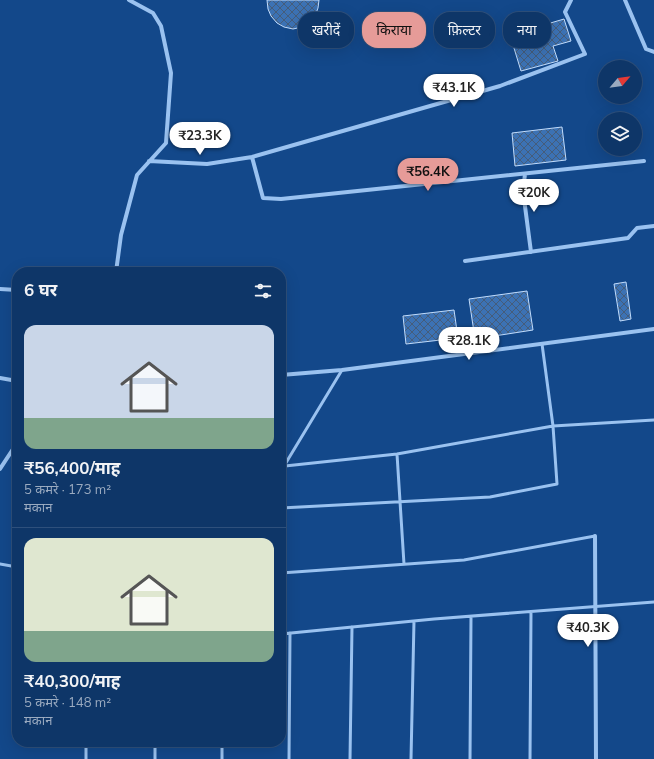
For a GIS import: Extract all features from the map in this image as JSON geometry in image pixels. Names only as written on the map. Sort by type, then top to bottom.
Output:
[{"type":"street","points":[[117,267],[121,234],[137,175],[166,142],[171,73],[162,26],[153,13],[129,0]]},
{"type":"street","points":[[149,161],[207,164],[252,157],[500,86],[585,54],[565,12],[571,0]]},
{"type":"street","points":[[626,0],[646,49],[654,52]]},
{"type":"street","points":[[252,157],[263,198],[281,199],[644,161]]},
{"type":"street","points":[[525,174],[524,191],[531,252]]},
{"type":"street","points":[[465,261],[628,238],[636,228],[654,226]]},
{"type":"street","points":[[0,289],[12,290]]},
{"type":"street","points":[[286,375],[342,370],[654,329]]},
{"type":"street","points":[[0,378],[12,380]]},
{"type":"street","points":[[0,469],[12,452]]},
{"type":"street","points":[[595,536],[596,759]]},
{"type":"lane","points":[[286,508],[490,498],[558,484],[553,426],[542,344]]},
{"type":"lane","points":[[286,463],[342,370]]},
{"type":"lane","points":[[286,466],[397,454],[553,426],[654,420]]},
{"type":"lane","points":[[397,454],[404,564]]},
{"type":"lane","points":[[286,573],[464,560],[595,536]]},
{"type":"lane","points":[[0,564],[12,566]]},
{"type":"lane","points":[[286,633],[414,621],[654,602]]},
{"type":"lane","points":[[530,759],[531,612]]},
{"type":"lane","points":[[470,759],[471,617]]},
{"type":"lane","points":[[411,759],[414,621]]},
{"type":"lane","points":[[350,759],[352,627]]},
{"type":"lane","points":[[289,759],[290,633]]},
{"type":"lane","points":[[86,747],[86,759]]},
{"type":"lane","points":[[155,747],[155,759]]},
{"type":"lane","points":[[222,747],[222,759]]},
{"type":"building","points":[[267,0],[319,0],[316,12],[298,12],[298,28],[293,29],[284,27],[277,23],[271,16],[268,9]]},
{"type":"building","points":[[564,19],[571,41],[553,46],[558,61],[521,71],[514,48],[551,48],[551,23]]},
{"type":"building","points":[[562,127],[566,160],[515,166],[512,133]]},
{"type":"building","points":[[626,282],[631,319],[620,321],[614,284]]},
{"type":"building","points":[[527,291],[533,330],[475,339],[469,299]]},
{"type":"building","points":[[454,310],[458,338],[406,344],[403,316]]}]
